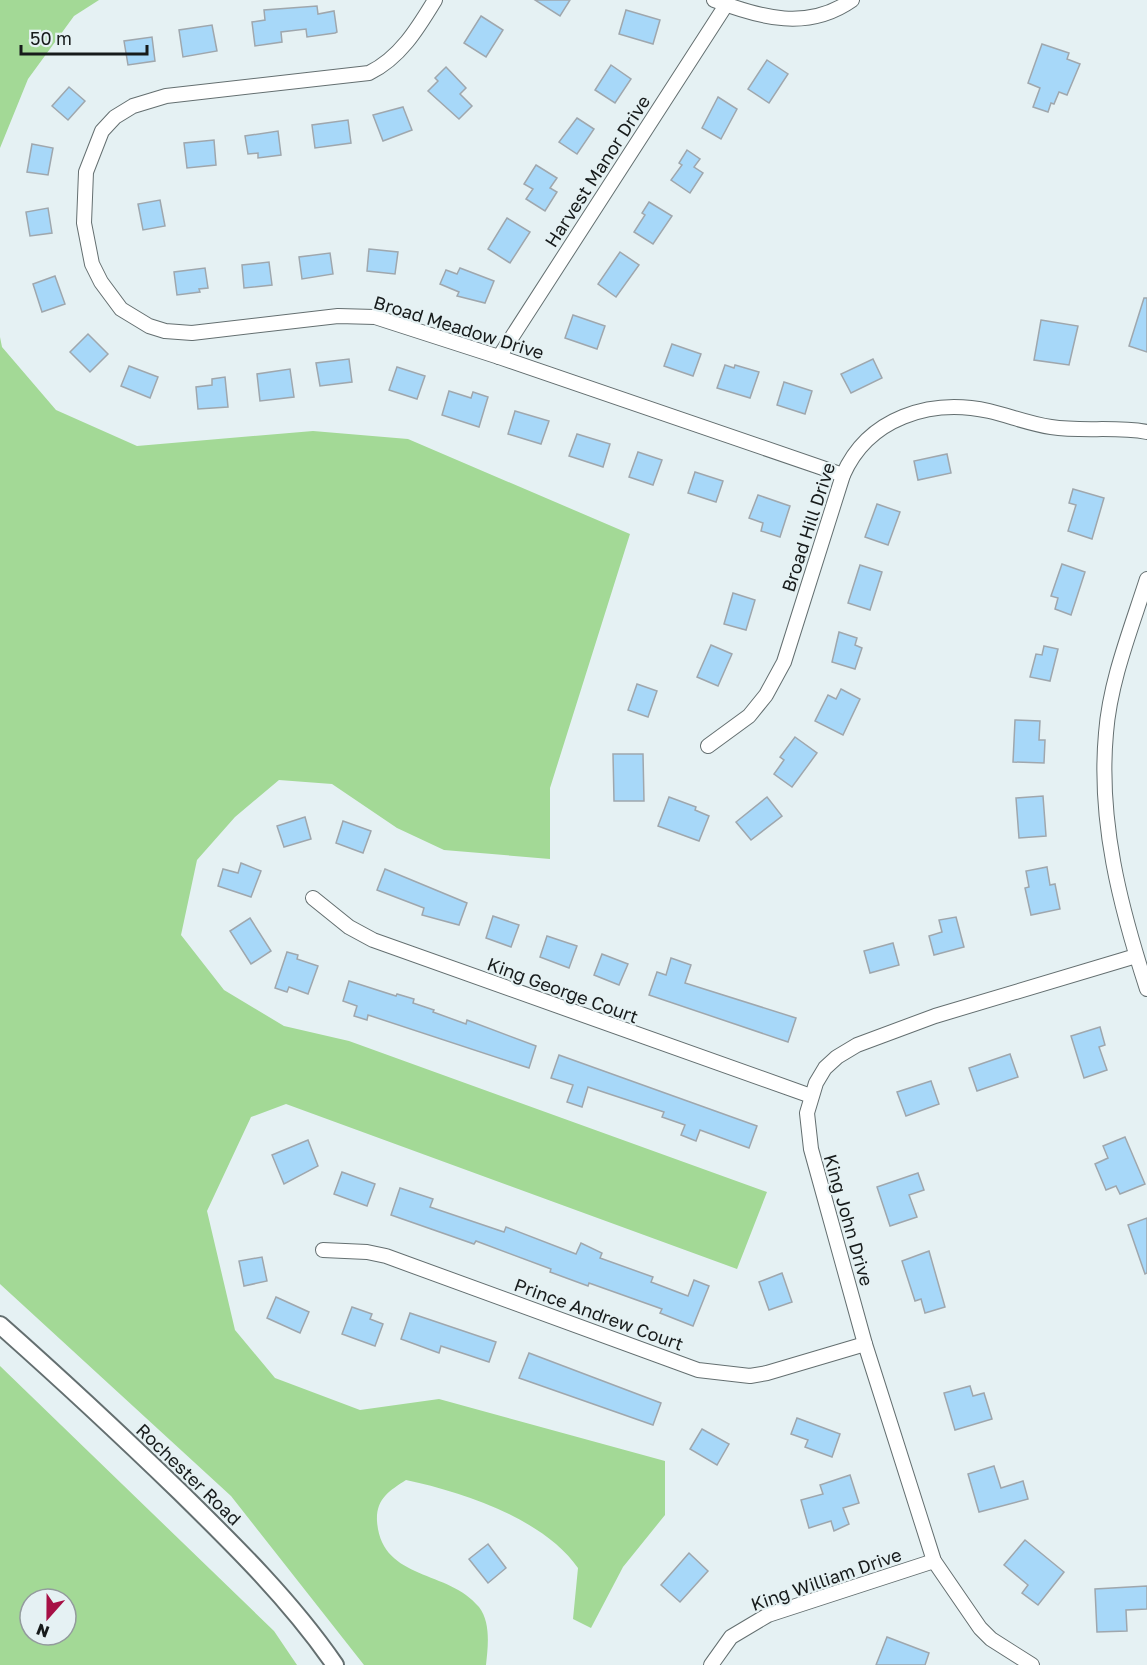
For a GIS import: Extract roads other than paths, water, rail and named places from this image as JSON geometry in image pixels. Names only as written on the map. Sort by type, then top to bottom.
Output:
[{"type":"street","name":"Broad Meadow Drive","points":[[435,0],[407,42],[381,67],[369,73],[166,96],[133,106],[115,117],[102,131],[86,172],[84,223],[92,264],[101,282],[121,309],[157,329],[192,333],[359,315],[392,321],[843,475]]},
{"type":"street","points":[[720,2],[772,19],[805,20],[820,17],[852,0]]},
{"type":"street","name":"Harvest Manor Drive","points":[[499,357],[720,2]]},
{"type":"street","name":"Broad Hill Drive","points":[[708,746],[749,716],[766,695],[783,662],[843,475],[856,450],[887,423],[910,413],[959,407],[989,411],[1027,423],[1073,430],[1147,432]]},
{"type":"street","points":[[1147,579],[1119,666],[1106,732],[1109,849],[1136,956],[1147,989]]},
{"type":"street","name":"King George Court","points":[[313,898],[349,927],[373,940],[811,1096]]},
{"type":"street","name":"King John Drive","points":[[1032,1665],[1000,1646],[980,1628],[934,1561],[865,1344],[811,1149],[807,1113],[811,1096],[825,1068],[837,1057],[857,1045],[935,1016],[1136,956]]},
{"type":"street","name":"Prince Andrew Court","points":[[323,1250],[367,1252],[386,1256],[698,1370],[750,1376],[865,1344]]},
{"type":"street","name":"Rochester Road","points":[[0,1325],[95,1409],[221,1532],[272,1587],[335,1665]]},
{"type":"street","name":"King William Drive","points":[[711,1665],[730,1636],[760,1619],[934,1561]]}]
